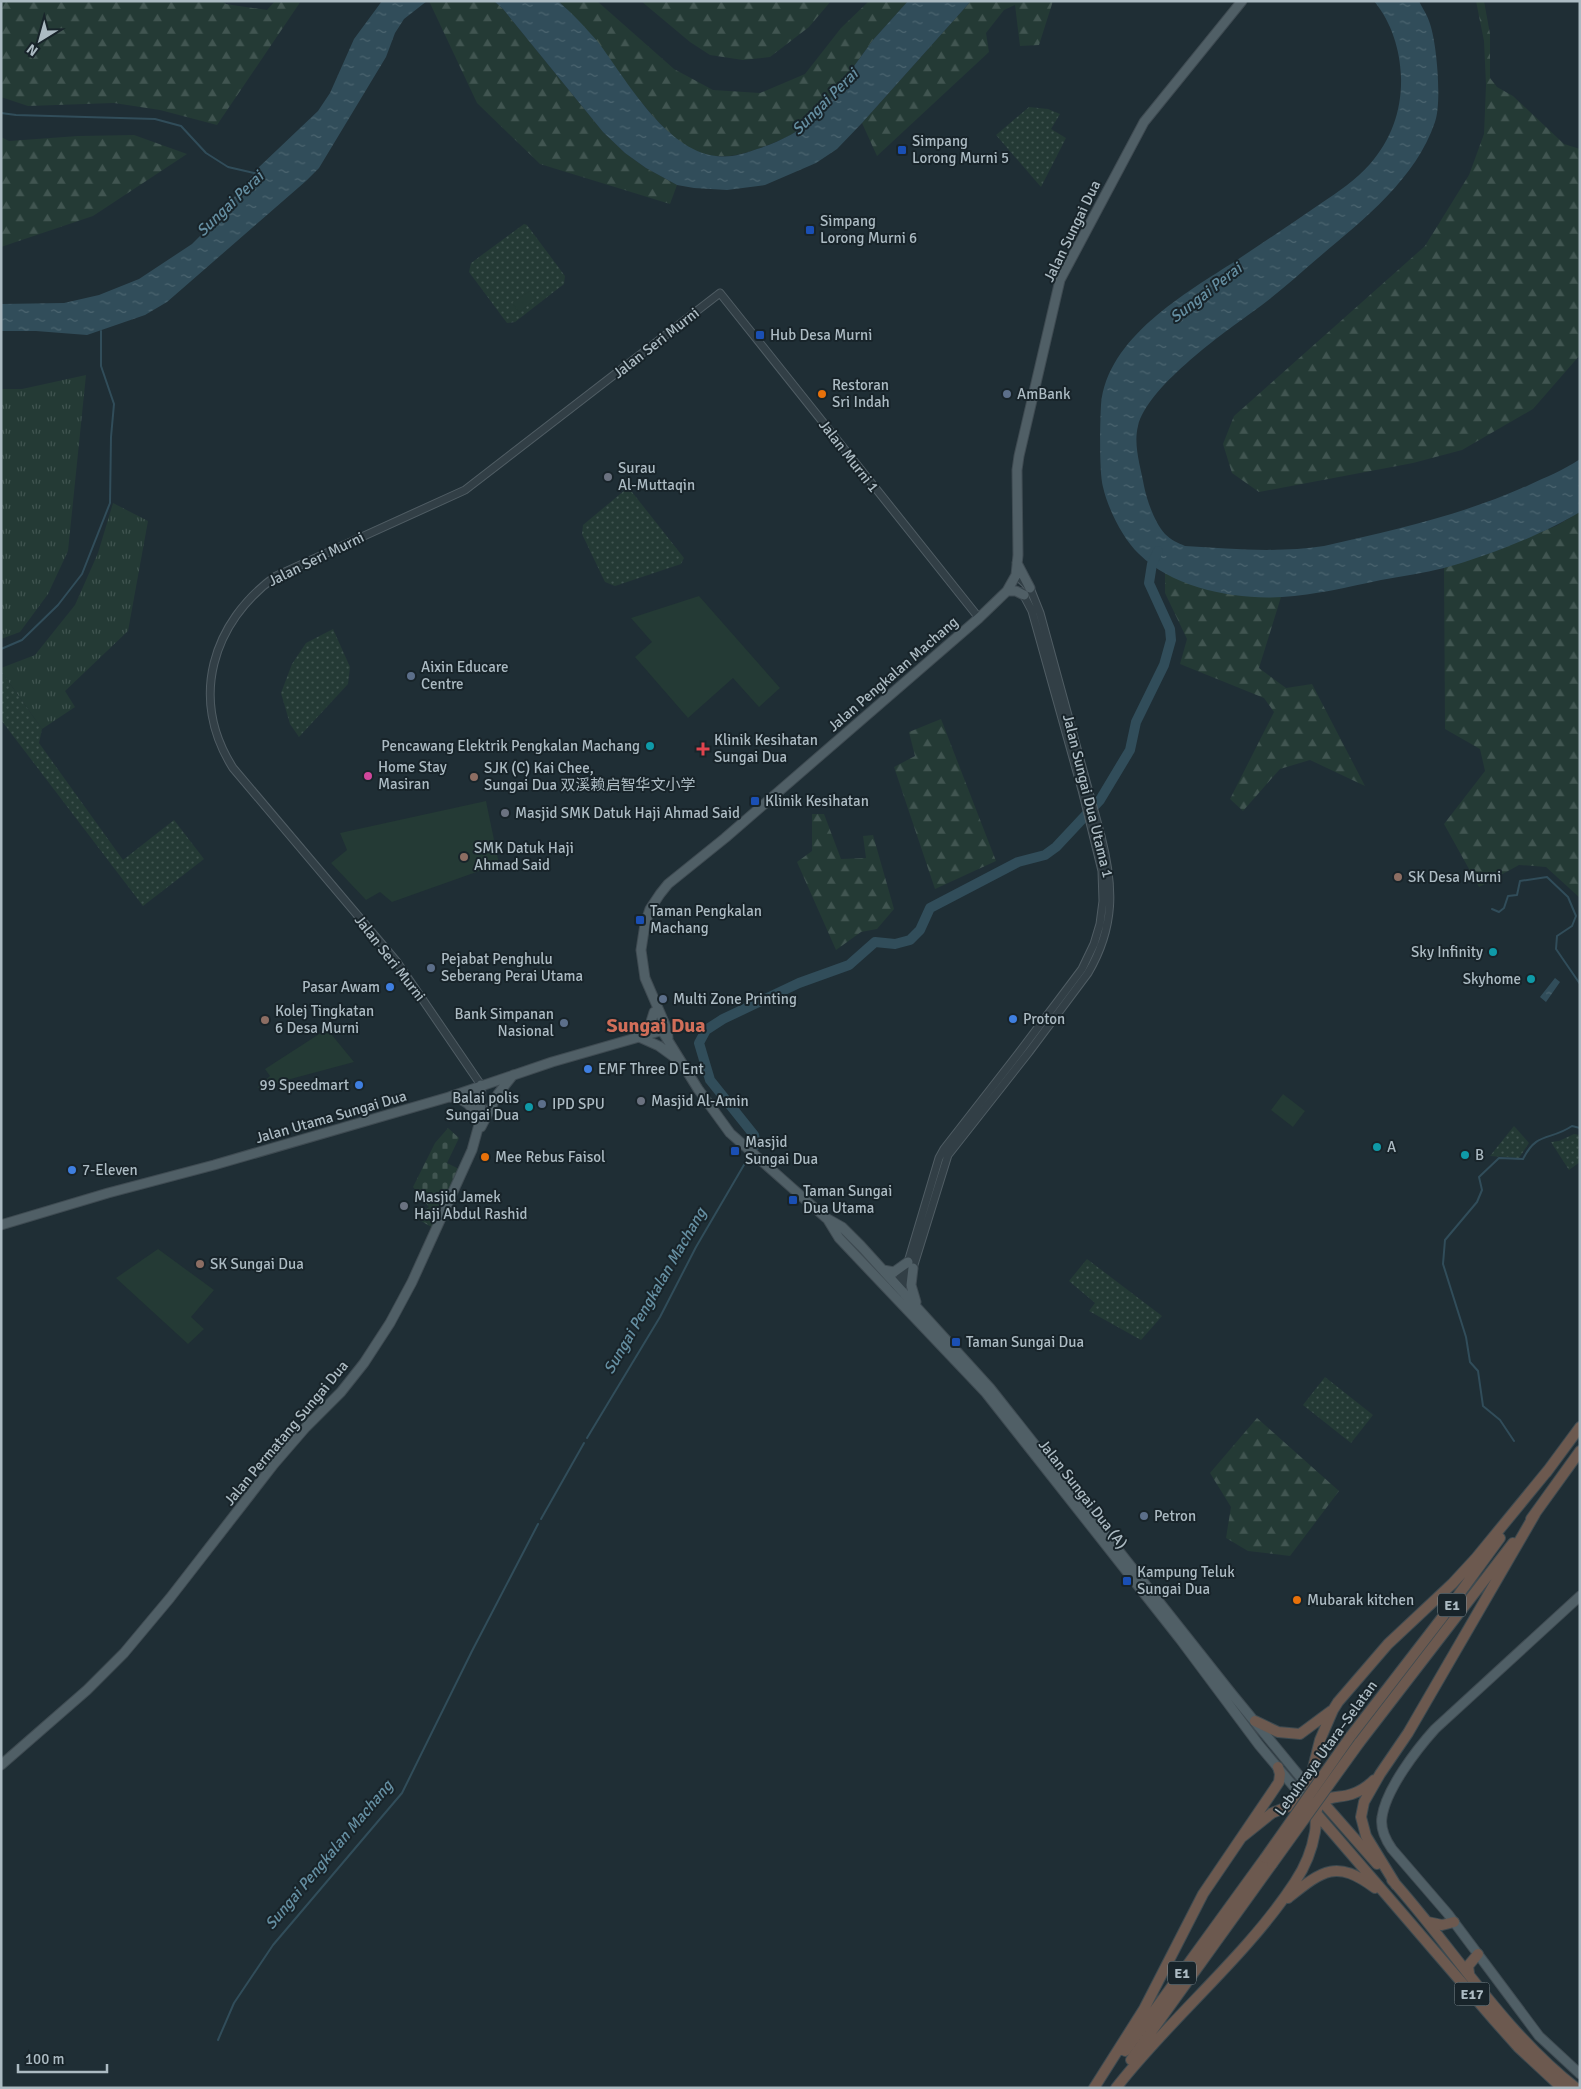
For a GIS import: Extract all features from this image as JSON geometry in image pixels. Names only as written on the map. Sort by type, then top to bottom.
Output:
[{"type":"highway","name":"Lebuhraya Utara–Selatan","points":[[1111,2088],[1269,1861],[1350,1737],[1459,1595],[1580,1427]]},
{"type":"highway","name":"Lebuhraya Utara–Selatan","points":[[1096,2088],[1535,1514],[1580,1451]]},
{"type":"highway","points":[[1255,1721],[1278,1732],[1300,1734],[1310,1729],[1333,1710],[1359,1676],[1388,1644],[1452,1584],[1476,1558],[1548,1469]]},
{"type":"highway","points":[[1396,1885],[1366,1836],[1361,1817],[1364,1802],[1380,1774],[1408,1733],[1535,1514]]},
{"type":"highway","points":[[1242,1837],[1272,1814],[1304,1800],[1311,1790],[1313,1768],[1320,1740],[1333,1710]]},
{"type":"highway","points":[[1096,2088],[1144,2009],[1203,1894],[1279,1782],[1278,1766]]},
{"type":"highway","points":[[1116,2088],[1163,2032],[1197,1997],[1277,1906],[1296,1880],[1308,1858],[1314,1833],[1315,1811],[1322,1802],[1361,1791],[1380,1774]]},
{"type":"highway","points":[[1311,1790],[1396,1885]]},
{"type":"highway","points":[[1304,1800],[1394,1904]]},
{"type":"highway","points":[[1277,1906],[1324,1872],[1340,1870],[1359,1876],[1394,1904]]},
{"type":"highway","name":"E17","points":[[1396,1885],[1532,2048],[1576,2088]]},
{"type":"highway","name":"E17","points":[[1394,1904],[1494,2020],[1562,2088]]},
{"type":"highway","points":[[1428,1922],[1442,1925],[1451,1918]]},
{"type":"highway","points":[[1469,1973],[1468,1966],[1478,1954]]},
{"type":"highway","points":[[1550,2077],[1557,2088]]},
{"type":"main road","name":"Jalan Sungai Dua","points":[[1012,583],[1017,563],[1019,456],[1060,280],[1144,122],[1242,1]]},
{"type":"main road","points":[[979,618],[1012,583],[1016,592],[1027,592],[1017,563]]},
{"type":"main road","name":"Jalan Pengkalan Machang","points":[[665,1033],[654,1012],[653,1000],[642,965],[642,938],[650,909],[668,884],[979,618]]},
{"type":"main road","name":"Jalan Pengkalan Machang","points":[[653,1000],[658,1006],[665,1033]]},
{"type":"main road","points":[[654,1012],[650,1025],[639,1037],[659,1046],[681,1062]]},
{"type":"main road","name":"Jalan Utama Sungai Dua","points":[[1,1226],[449,1097],[480,1085],[639,1037],[665,1033]]},
{"type":"main road","name":"Jalan Sungai Dua (A)","points":[[665,1033],[681,1062],[730,1133],[826,1218],[842,1227],[883,1270],[897,1291],[986,1393],[1186,1647],[1259,1745],[1304,1800]]},
{"type":"main road","points":[[478,1132],[498,1094],[513,1075]]},
{"type":"main road","name":"Jalan Permatang Sungai Dua","points":[[1,1765],[87,1690],[117,1660],[170,1598],[274,1464],[364,1363],[390,1323],[412,1282],[472,1150],[480,1121],[482,1103],[480,1085]]},
{"type":"main road","points":[[449,1097],[459,1098],[466,1102],[475,1111],[480,1121]]},
{"type":"main road","name":"Jalan Sungai Dua (A)","points":[[826,1218],[839,1238],[920,1310],[996,1396],[1311,1790]]},
{"type":"main road","points":[[883,1270],[894,1272],[911,1265],[912,1291],[920,1310]]},
{"type":"main road","points":[[1580,1596],[1435,1728],[1419,1746],[1387,1802],[1382,1816],[1382,1828],[1385,1839],[1392,1849],[1451,1918],[1539,2036],[1580,2074]]},
{"type":"street","name":"Jalan Murni 1","points":[[720,293],[979,618]]},
{"type":"street","name":"Jalan Seri Murni","points":[[480,1085],[397,962],[233,768],[225,756],[215,729],[211,703],[211,679],[217,651],[235,614],[253,594],[270,581],[357,538],[464,490],[720,293]]},
{"type":"street","name":"Jalan Sungai Dua Utama 1","points":[[897,1291],[911,1265],[939,1158],[1082,969],[1090,955],[1100,924],[1103,901],[1098,837],[1042,622],[1027,592],[1012,583]]},
{"type":"green space","points":[[1,1],[222,1],[226,4],[267,10],[275,1],[301,1],[217,125],[160,110],[114,103],[28,106],[1,97]]},
{"type":"green space","points":[[429,1],[494,1],[503,9],[603,132],[625,153],[646,168],[677,185],[670,204],[540,164],[477,103]]},
{"type":"green space","points":[[558,1],[597,1],[674,69],[713,90],[760,93],[805,74],[841,28],[869,1],[908,1],[873,40],[817,117],[811,122],[797,131],[760,148],[731,156],[716,156],[689,148],[667,130],[646,107],[566,8]]},
{"type":"green space","points":[[641,1],[831,1],[809,27],[770,57],[743,60],[710,55],[690,42]]},
{"type":"green space","points":[[971,1],[1053,1],[1039,45],[1020,46],[1015,5],[1004,10],[986,33],[989,52],[877,156],[862,123]]},
{"type":"green space","points":[[1476,1],[1484,1],[1490,34],[1490,78],[1497,87],[1513,96],[1564,144],[1580,149],[1580,355],[1533,409],[1462,450],[1413,463],[1259,492],[1232,473],[1223,444],[1234,416],[1425,246],[1469,175],[1484,134],[1486,85],[1484,41]]},
{"type":"green space","points":[[1029,107],[1048,109],[1060,114],[1051,129],[1066,138],[1041,187],[996,135]]},
{"type":"green space","points":[[134,135],[187,154],[93,216],[1,247],[1,137],[9,141],[78,136]]},
{"type":"green space","points":[[524,224],[527,225],[565,276],[564,284],[515,322],[507,323],[469,272],[471,263]]},
{"type":"green space","points":[[530,291],[536,299],[519,312],[512,303]]},
{"type":"green space","points":[[86,375],[68,551],[48,594],[20,632],[1,639],[1,389],[22,389]]},
{"type":"green space","points":[[625,490],[632,492],[684,558],[681,564],[615,586],[605,582],[582,534],[583,525]]},
{"type":"green space","points":[[113,503],[148,521],[128,631],[65,691],[75,707],[42,729],[1,671],[1,668],[35,655],[75,605],[98,553]]},
{"type":"green space","points":[[1580,512],[1580,898],[1546,867],[1519,865],[1479,887],[1444,824],[1485,771],[1480,749],[1445,729],[1444,568],[1556,526]]},
{"type":"green space","points":[[1165,573],[1207,588],[1251,595],[1281,597],[1259,668],[1286,688],[1312,684],[1365,786],[1310,760],[1280,769],[1243,811],[1230,799],[1274,712],[1264,698],[1180,664],[1187,639],[1165,593]]},
{"type":"green space","points":[[699,596],[780,688],[759,707],[733,678],[688,718],[635,657],[652,642],[631,618]]},
{"type":"green space","points":[[333,629],[350,667],[348,684],[299,737],[290,724],[281,693],[292,664],[306,643]]},
{"type":"green space","points":[[1,671],[42,729],[39,743],[123,860],[174,820],[204,859],[143,906],[1,720]]},
{"type":"green space","points":[[941,719],[996,861],[935,889],[894,767],[915,756],[909,732]]},
{"type":"green space","points":[[486,801],[499,864],[392,902],[380,892],[366,900],[331,863],[347,850],[340,833]]},
{"type":"green space","points":[[812,814],[824,814],[841,859],[866,858],[863,836],[873,835],[894,909],[877,929],[861,932],[836,950],[797,862],[812,851]]},
{"type":"green space","points":[[327,1029],[354,1062],[257,1088],[270,1076],[265,1069]]},
{"type":"green space","points":[[1283,1094],[1305,1111],[1293,1127],[1271,1110]]},
{"type":"green space","points":[[1514,1126],[1529,1143],[1519,1158],[1490,1156]]},
{"type":"green space","points":[[448,1128],[459,1138],[447,1163],[459,1169],[433,1228],[416,1218],[429,1207],[413,1187],[435,1143]]},
{"type":"green space","points":[[1574,1134],[1580,1135],[1580,1162],[1569,1170],[1551,1142],[1559,1141]]},
{"type":"green space","points":[[158,1249],[214,1290],[191,1317],[204,1329],[188,1344],[116,1278]]},
{"type":"green space","points":[[1087,1259],[1162,1316],[1141,1340],[1089,1311],[1095,1303],[1069,1281]]},
{"type":"green space","points":[[1325,1377],[1373,1415],[1351,1443],[1303,1405]]},
{"type":"green space","points":[[1257,1418],[1339,1491],[1290,1556],[1248,1551],[1226,1538],[1231,1507],[1210,1473]]},
{"type":"water","name":"Sungai Perai","points":[[382,1],[427,1],[404,19],[395,33],[386,57],[319,168],[167,302],[145,315],[87,335],[36,331],[1,331],[1,304],[64,303],[99,295],[139,279],[192,244],[212,224],[258,168],[318,111],[330,93],[354,39]]},
{"type":"water","points":[[494,1],[558,1],[598,42],[634,93],[664,127],[680,141],[697,151],[716,156],[732,156],[789,136],[817,117],[873,40],[908,1],[971,1],[837,149],[816,163],[765,185],[727,190],[677,185],[646,168],[625,153],[603,132],[503,9]]},
{"type":"water","name":"Sungai Perai","points":[[1374,1],[1419,1],[1428,18],[1432,30],[1436,57],[1438,101],[1435,122],[1426,143],[1415,162],[1401,180],[1369,214],[1260,307],[1221,335],[1186,364],[1155,396],[1144,411],[1138,426],[1136,441],[1144,486],[1152,511],[1165,534],[1172,540],[1185,546],[1254,550],[1324,546],[1428,521],[1479,505],[1529,485],[1580,459],[1580,512],[1514,544],[1444,568],[1319,593],[1294,596],[1245,596],[1225,594],[1206,589],[1187,583],[1153,566],[1133,548],[1112,514],[1103,487],[1100,459],[1101,405],[1106,381],[1118,358],[1133,338],[1152,319],[1173,302],[1340,190],[1359,175],[1378,154],[1394,123],[1400,101],[1401,77],[1394,37],[1386,18]]},
{"type":"water","points":[[1555,978],[1560,982],[1546,1002],[1540,997]]},
{"type":"waterway","name":"Sungai Perai","points":[[1,113],[155,119],[181,126],[206,153],[228,167],[254,173]]},
{"type":"waterway","points":[[1,649],[22,640],[58,605],[82,574],[110,503],[111,437],[114,404],[101,366],[101,331]]},
{"type":"waterway","name":"Sungai Pengkalan Machang","points":[[756,1145],[754,1135],[710,1080],[699,1043],[706,1030],[723,1019],[799,983],[849,965],[875,942],[895,944],[910,940],[920,930],[930,908],[1018,862],[1045,855],[1056,847],[1100,800],[1130,750],[1136,722],[1164,665],[1171,640],[1170,629],[1149,583],[1152,564],[1158,551]]},
{"type":"waterway","points":[[1492,909],[1499,912],[1504,908],[1508,896],[1517,895],[1520,881],[1547,877],[1568,897],[1576,916],[1572,926],[1557,936],[1556,949],[1580,984]]},
{"type":"waterway","points":[[1514,1441],[1500,1420],[1483,1406],[1478,1371],[1470,1362],[1466,1337],[1443,1264],[1445,1240],[1477,1202],[1482,1190],[1479,1177],[1499,1158],[1523,1159],[1533,1144],[1539,1140],[1557,1134],[1572,1126],[1580,1128]]},
{"type":"waterway","name":"Sungai Pengkalan Machang","points":[[587,1438],[660,1317],[696,1247],[748,1158]]},
{"type":"waterway","name":"Sungai Pengkalan Machang","points":[[541,1519],[584,1443]]},
{"type":"waterway","name":"Sungai Pengkalan Machang","points":[[218,2040],[234,2003],[273,1945],[402,1793],[472,1651],[538,1524]]},
{"type":"place","name":"Simpang Lorong Murni 5","points":[[902,150]]},
{"type":"place","name":"Simpang Lorong Murni 6","points":[[810,230]]},
{"type":"place","name":"Hub Desa Murni","points":[[760,335]]},
{"type":"place","name":"Restoran Sri Indah","points":[[822,394]]},
{"type":"place","name":"AmBank","points":[[1007,394]]},
{"type":"place","name":"Surau Al-Muttaqin","points":[[608,477]]},
{"type":"place","name":"Aixin Educare Centre","points":[[411,676]]},
{"type":"place","name":"Pencawang Elektrik Pengkalan Machang","points":[[650,746]]},
{"type":"place","name":"Klinik Kesihatan Sungai Dua","points":[[703,749]]},
{"type":"place","name":"Home Stay Masiran","points":[[368,776]]},
{"type":"place","name":"SJK (C) Kai Chee, Sungai Dua 双溪赖启智华文小学","points":[[474,777]]},
{"type":"place","name":"Klinik Kesihatan","points":[[755,801]]},
{"type":"place","name":"Masjid SMK Datuk Haji Ahmad Said","points":[[505,813]]},
{"type":"place","name":"SMK Datuk Haji Ahmad Said","points":[[464,857]]},
{"type":"place","name":"SK Desa Murni","points":[[1398,877]]},
{"type":"place","name":"Taman Pengkalan Machang","points":[[640,920]]},
{"type":"place","name":"Sky Infinity","points":[[1493,952]]},
{"type":"place","name":"Pejabat Penghulu Seberang Perai Utama","points":[[431,968]]},
{"type":"place","name":"Skyhome","points":[[1531,979]]},
{"type":"place","name":"Pasar Awam","points":[[390,987]]},
{"type":"place","name":"Multi Zone Printing","points":[[663,999]]},
{"type":"place","name":"Proton","points":[[1013,1019]]},
{"type":"place","name":"Kolej Tingkatan 6 Desa Murni","points":[[265,1020]]},
{"type":"place","name":"Bank Simpanan Nasional","points":[[564,1023]]},
{"type":"place","name":"EMF Three D Ent","points":[[588,1069]]},
{"type":"place","name":"99 Speedmart","points":[[359,1085]]},
{"type":"place","name":"Masjid Al-Amin","points":[[641,1101]]},
{"type":"place","name":"IPD SPU","points":[[542,1104]]},
{"type":"place","name":"Balai polis Sungai Dua","points":[[529,1107]]},
{"type":"place","name":"A","points":[[1377,1147]]},
{"type":"place","name":"Masjid Sungai Dua","points":[[735,1151]]},
{"type":"place","name":"B","points":[[1465,1155]]},
{"type":"place","name":"Mee Rebus Faisol","points":[[485,1157]]},
{"type":"place","name":"7-Eleven","points":[[72,1170]]},
{"type":"place","name":"Taman Sungai Dua Utama","points":[[793,1200]]},
{"type":"place","name":"Masjid Jamek Haji Abdul Rashid","points":[[404,1206]]},
{"type":"place","name":"SK Sungai Dua","points":[[200,1264]]},
{"type":"place","name":"Taman Sungai Dua","points":[[956,1342]]},
{"type":"place","name":"Petron","points":[[1144,1516]]},
{"type":"place","name":"Kampung Teluk Sungai Dua","points":[[1127,1581]]},
{"type":"place","name":"Mubarak kitchen","points":[[1297,1600]]},
{"type":"district","name":"Sungai Dua","points":[[656,1025]]}]
